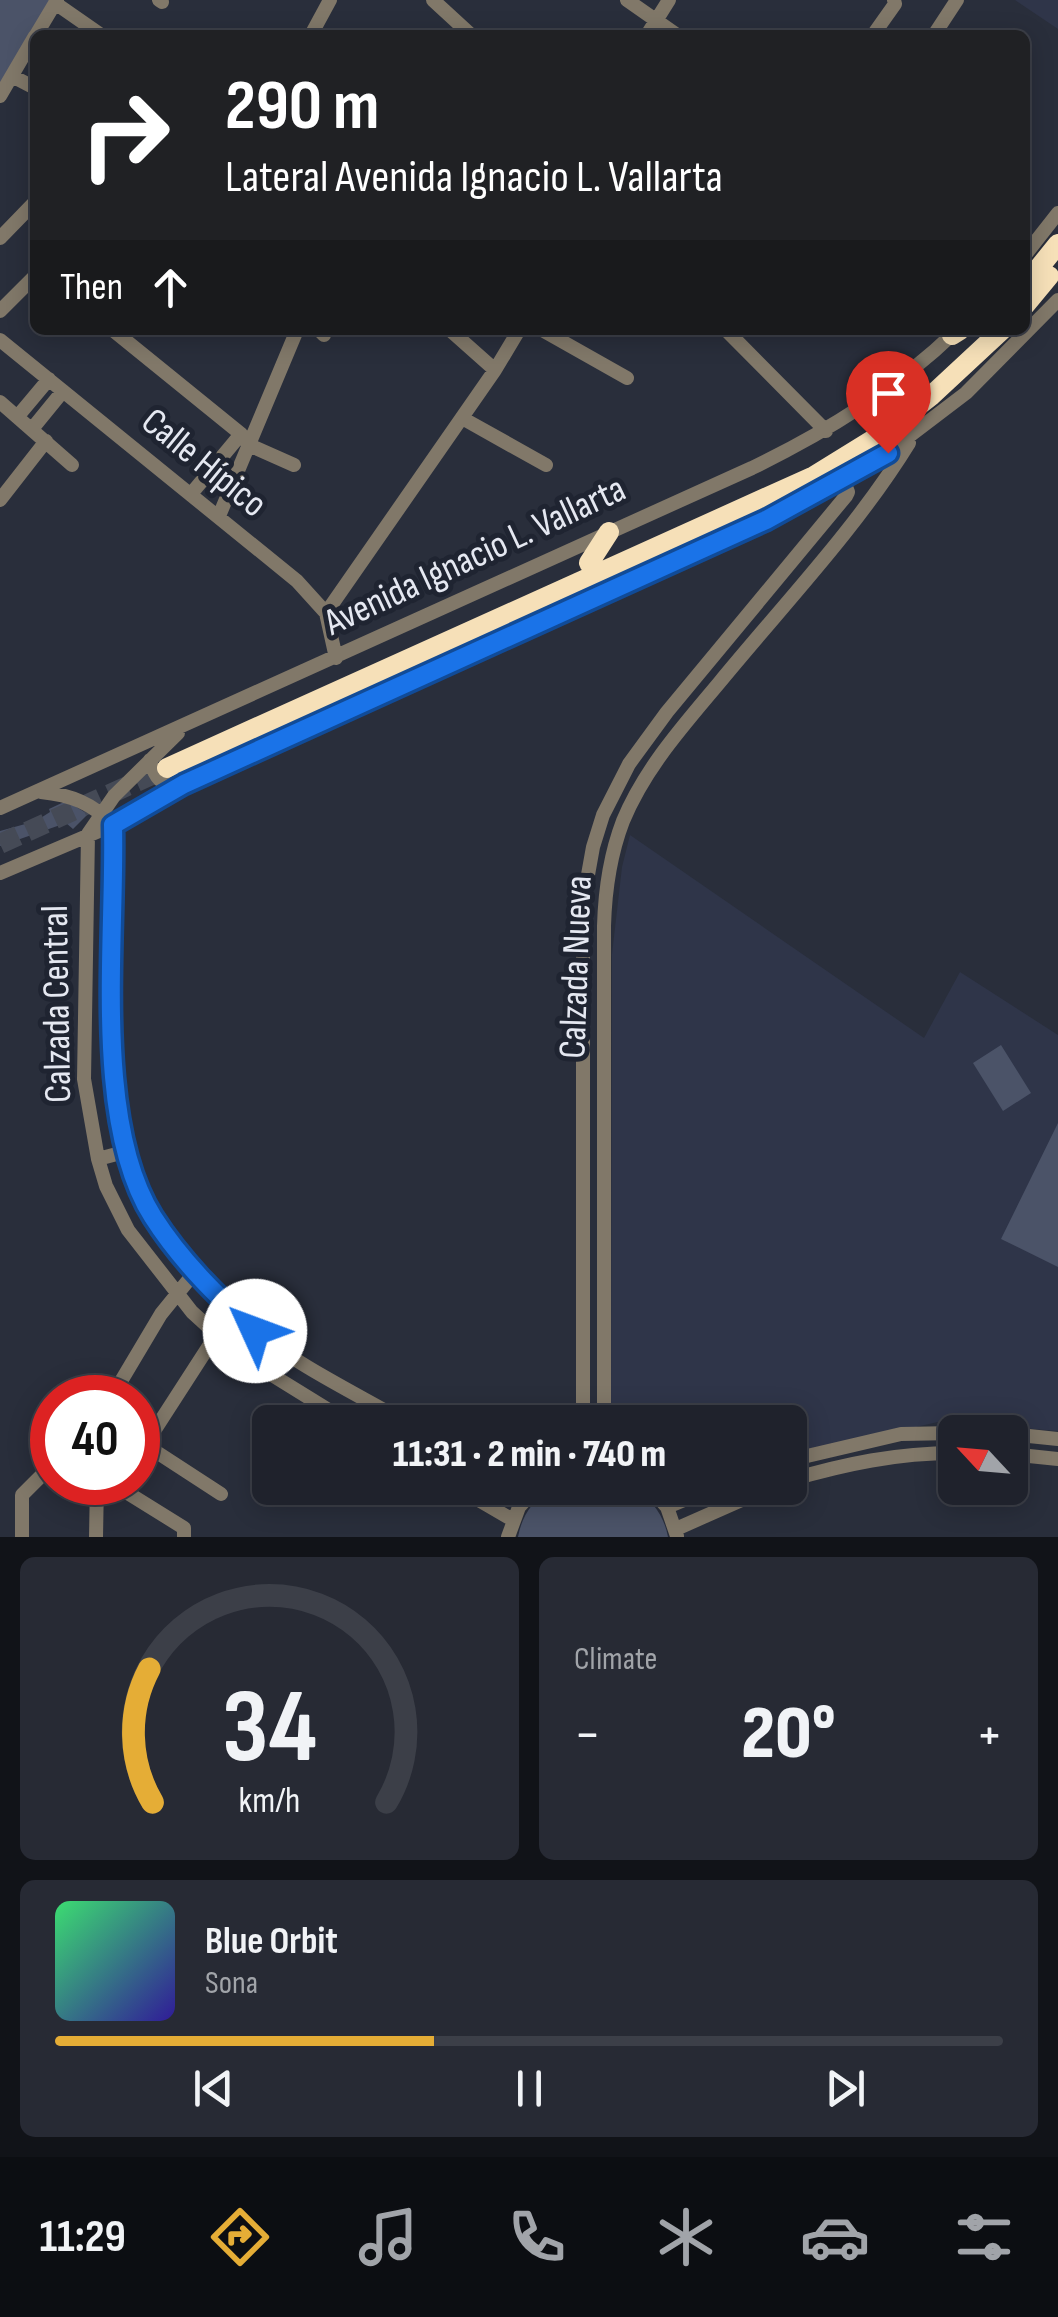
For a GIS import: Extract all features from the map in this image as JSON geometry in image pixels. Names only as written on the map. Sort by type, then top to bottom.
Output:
[{"type":"highway","points":[[1030,278],[1058,244]]},
{"type":"highway","points":[[1030,299],[1057,267]]},
{"type":"highway","name":"Avenida Ignacio L. Vallarta","points":[[593,568],[802,467],[887,415],[930,382],[980,335]]},
{"type":"highway","name":"Avenida Ignacio L. Vallarta","points":[[159,761],[593,568],[814,476],[932,396],[997,335]]},
{"type":"highway","points":[[834,484],[868,442]]},
{"type":"highway","points":[[609,532],[593,568],[640,578]]},
{"type":"street","points":[[314,30],[330,0]]},
{"type":"street","points":[[432,0],[465,30]]},
{"type":"street","points":[[627,0],[669,30]]},
{"type":"street","points":[[651,30],[669,0]]},
{"type":"street","points":[[877,30],[894,0]]},
{"type":"street","points":[[937,30],[957,0]]},
{"type":"street","points":[[39,30],[56,1],[94,30]]},
{"type":"street","points":[[0,96],[30,46]]},
{"type":"street","points":[[12,76],[30,85]]},
{"type":"street","points":[[0,238],[30,207]]},
{"type":"street","points":[[1030,249],[1058,214]]},
{"type":"street","points":[[0,311],[30,281]]},
{"type":"street","points":[[1030,329],[1058,300]]},
{"type":"street","points":[[119,335],[245,440],[294,465]]},
{"type":"street","points":[[219,516],[245,440],[295,335]]},
{"type":"street","points":[[456,335],[495,370]]},
{"type":"street","points":[[336,658],[326,613],[516,335]]},
{"type":"street","points":[[551,335],[628,378]]},
{"type":"street","points":[[731,335],[826,431]]},
{"type":"street","name":"Avenida Ignacio L. Vallarta","points":[[0,808],[336,658],[826,431],[862,408],[953,335]]},
{"type":"street","points":[[0,873],[113,825],[184,784],[766,520],[874,463],[915,434],[966,394],[1024,335]]},
{"type":"street","name":"Calle Hípico","points":[[0,340],[219,516],[297,582],[326,613]]},
{"type":"street","points":[[18,416],[49,379]]},
{"type":"street","points":[[32,429],[64,392]]},
{"type":"street","points":[[0,402],[72,465]]},
{"type":"street","points":[[462,418],[546,465]]},
{"type":"street","name":"Calzada Nueva","points":[[604,1405],[605,899],[623,823],[649,772],[852,522],[915,434]]},
{"type":"street","points":[[191,494],[245,440]]},
{"type":"street","points":[[0,500],[46,441]]},
{"type":"street","points":[[583,1405],[584,898],[593,847],[603,816],[629,764],[667,712],[846,496],[848,492],[834,484]]},
{"type":"street","points":[[762,598],[778,611]]},
{"type":"street","points":[[88,834],[100,812],[159,761],[186,726]]},
{"type":"street","points":[[159,761],[154,774],[162,783],[184,784]]},
{"type":"street","points":[[629,764],[649,772]]},
{"type":"street","points":[[38,791],[71,796],[100,812],[113,825]]},
{"type":"street","name":"Calzada Central","points":[[113,825],[113,1077],[134,1178],[152,1216],[195,1272],[255,1331],[377,1405]]},
{"type":"street","name":"Calzada Central","points":[[88,834],[84,1080],[106,1186],[128,1230],[175,1294],[251,1363],[320,1405]]},
{"type":"street","points":[[98,1159],[128,1151]]},
{"type":"street","points":[[125,1375],[175,1294],[195,1272]]},
{"type":"street","points":[[160,1415],[216,1335]]},
{"type":"street","points":[[807,1456],[901,1434],[938,1433]]},
{"type":"street","points":[[901,1434],[902,1454]]},
{"type":"street","points":[[1041,1456],[1050,1438]]},
{"type":"street","points":[[807,1475],[863,1460],[938,1453]]},
{"type":"street","points":[[160,1454],[221,1494]]},
{"type":"street","points":[[1028,1455],[1058,1459]]},
{"type":"street","points":[[22,1537],[22,1495],[30,1487]]},
{"type":"street","points":[[96,1537],[97,1505]]},
{"type":"street","points":[[147,1505],[184,1528],[184,1537]]},
{"type":"street","points":[[487,1505],[513,1520]]},
{"type":"street","points":[[508,1537],[520,1505]]},
{"type":"street","points":[[671,1505],[666,1507],[676,1533],[734,1505]]},
{"type":"shaded area","points":[[0,0],[51,0],[30,30],[0,88]]},
{"type":"shaded area","points":[[1015,0],[1058,0],[1058,29]]},
{"type":"shaded area","points":[[66,801],[88,814],[73,829],[66,823],[0,846],[0,831],[36,821]]},
{"type":"shaded area","points":[[630,835],[924,1038],[960,972],[1058,1035],[1058,1431],[1028,1428],[1028,1415],[938,1415],[938,1422],[807,1452],[807,1405],[611,1405],[612,954],[622,867]]},
{"type":"shaded area","points":[[1001,1045],[1031,1093],[1003,1111],[973,1063]]},
{"type":"shaded area","points":[[1058,1123],[1058,1267],[1001,1239]]},
{"type":"shaded area","points":[[532,1505],[653,1505],[668,1537],[518,1537]]},
{"type":"tunnel","points":[[0,844],[167,768]]},
{"type":"route","points":[[255,1331],[211,1290],[177,1250],[152,1216],[134,1178],[113,1077],[113,825],[184,784],[766,520],[888,453]]}]
